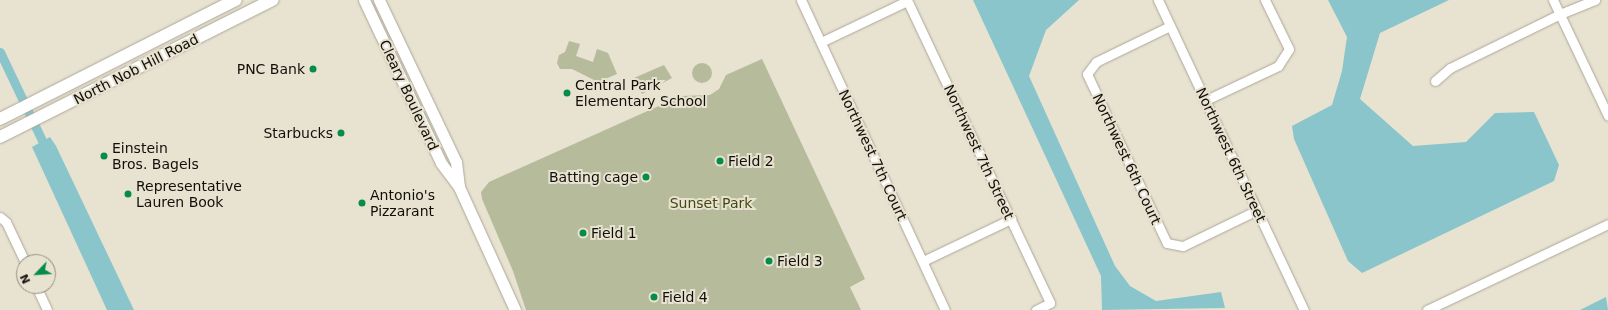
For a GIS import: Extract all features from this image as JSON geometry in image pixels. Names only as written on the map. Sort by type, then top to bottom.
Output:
[{"type":"main road","name":"North Nob Hill Road","points":[[0,119],[41,100],[236,0]]},
{"type":"main road","name":"North Nob Hill Road","points":[[0,137],[18,130],[272,0]]},
{"type":"street","name":"Cleary Boulevard","points":[[364,0],[441,163],[459,187],[515,310]]},
{"type":"street","name":"Cleary Boulevard","points":[[379,0],[456,162],[459,187]]},
{"type":"street","name":"Northwest 7th Court","points":[[801,0],[923,261],[944,310]]},
{"type":"street","name":"Northwest 6th Street","points":[[1158,0],[1304,310]]},
{"type":"street","points":[[1206,100],[1278,66],[1289,49],[1265,0]]},
{"type":"street","points":[[1553,0],[1608,116]]},
{"type":"street","points":[[1435,81],[1450,68],[1560,14],[1595,0]]},
{"type":"street","points":[[821,42],[907,1]]},
{"type":"street","name":"Northwest 7th Street","points":[[907,1],[1050,303],[1036,310]]},
{"type":"street","name":"Northwest 6th Court","points":[[1170,26],[1096,62],[1087,74],[1167,243],[1183,246],[1257,210]]},
{"type":"street","points":[[0,217],[6,222],[21,254]]},
{"type":"street","points":[[923,261],[1011,219]]},
{"type":"street","points":[[1427,310],[1608,224]]},
{"type":"street","points":[[40,294],[47,310]]},
{"type":"green space","points":[[569,41],[580,44],[576,56],[593,62],[597,49],[608,53],[617,74],[598,82],[572,69],[560,69],[557,63],[559,55],[565,52]]},
{"type":"green space","name":"Sunset Park","points":[[762,59],[865,279],[850,287],[861,310],[526,310],[513,271],[482,199],[481,192],[489,182],[681,96],[710,95],[719,89],[726,75]]},
{"type":"green space","points":[[702,63],[709,66],[712,73],[709,80],[702,83],[695,80],[692,73],[695,66]]},
{"type":"green space","points":[[664,65],[672,78],[642,94],[634,78]]},
{"type":"water","points":[[973,0],[1079,0],[1046,30],[1029,76],[1115,266],[1130,286],[1156,301],[1221,292],[1225,308],[1102,310],[1101,276]]},
{"type":"water","points":[[1328,0],[1449,0],[1380,33],[1360,99],[1413,146],[1466,142],[1495,113],[1534,112],[1559,165],[1554,181],[1362,273],[1348,261],[1294,139],[1292,126],[1332,105],[1342,71],[1347,37]]},
{"type":"water","points":[[50,137],[56,146],[134,310],[107,310],[32,147]]},
{"type":"water","points":[[1606,297],[1608,310],[1580,310]]},
{"type":"waterway","points":[[0,52],[47,151]]},
{"type":"place","name":"PNC Bank","points":[[313,69]]},
{"type":"place","name":"Central Park Elementary School","points":[[567,93]]},
{"type":"place","name":"Starbucks","points":[[341,133]]},
{"type":"place","name":"Einstein Bros. Bagels","points":[[104,156]]},
{"type":"place","name":"Field 2","points":[[720,161]]},
{"type":"place","name":"Batting cage","points":[[646,177]]},
{"type":"place","name":"Representative Lauren Book","points":[[128,194]]},
{"type":"place","name":"Antonio's Pizzarant","points":[[362,203]]},
{"type":"place","name":"Field 1","points":[[583,233]]},
{"type":"place","name":"Field 3","points":[[769,261]]},
{"type":"place","name":"Field 4","points":[[654,297]]}]
